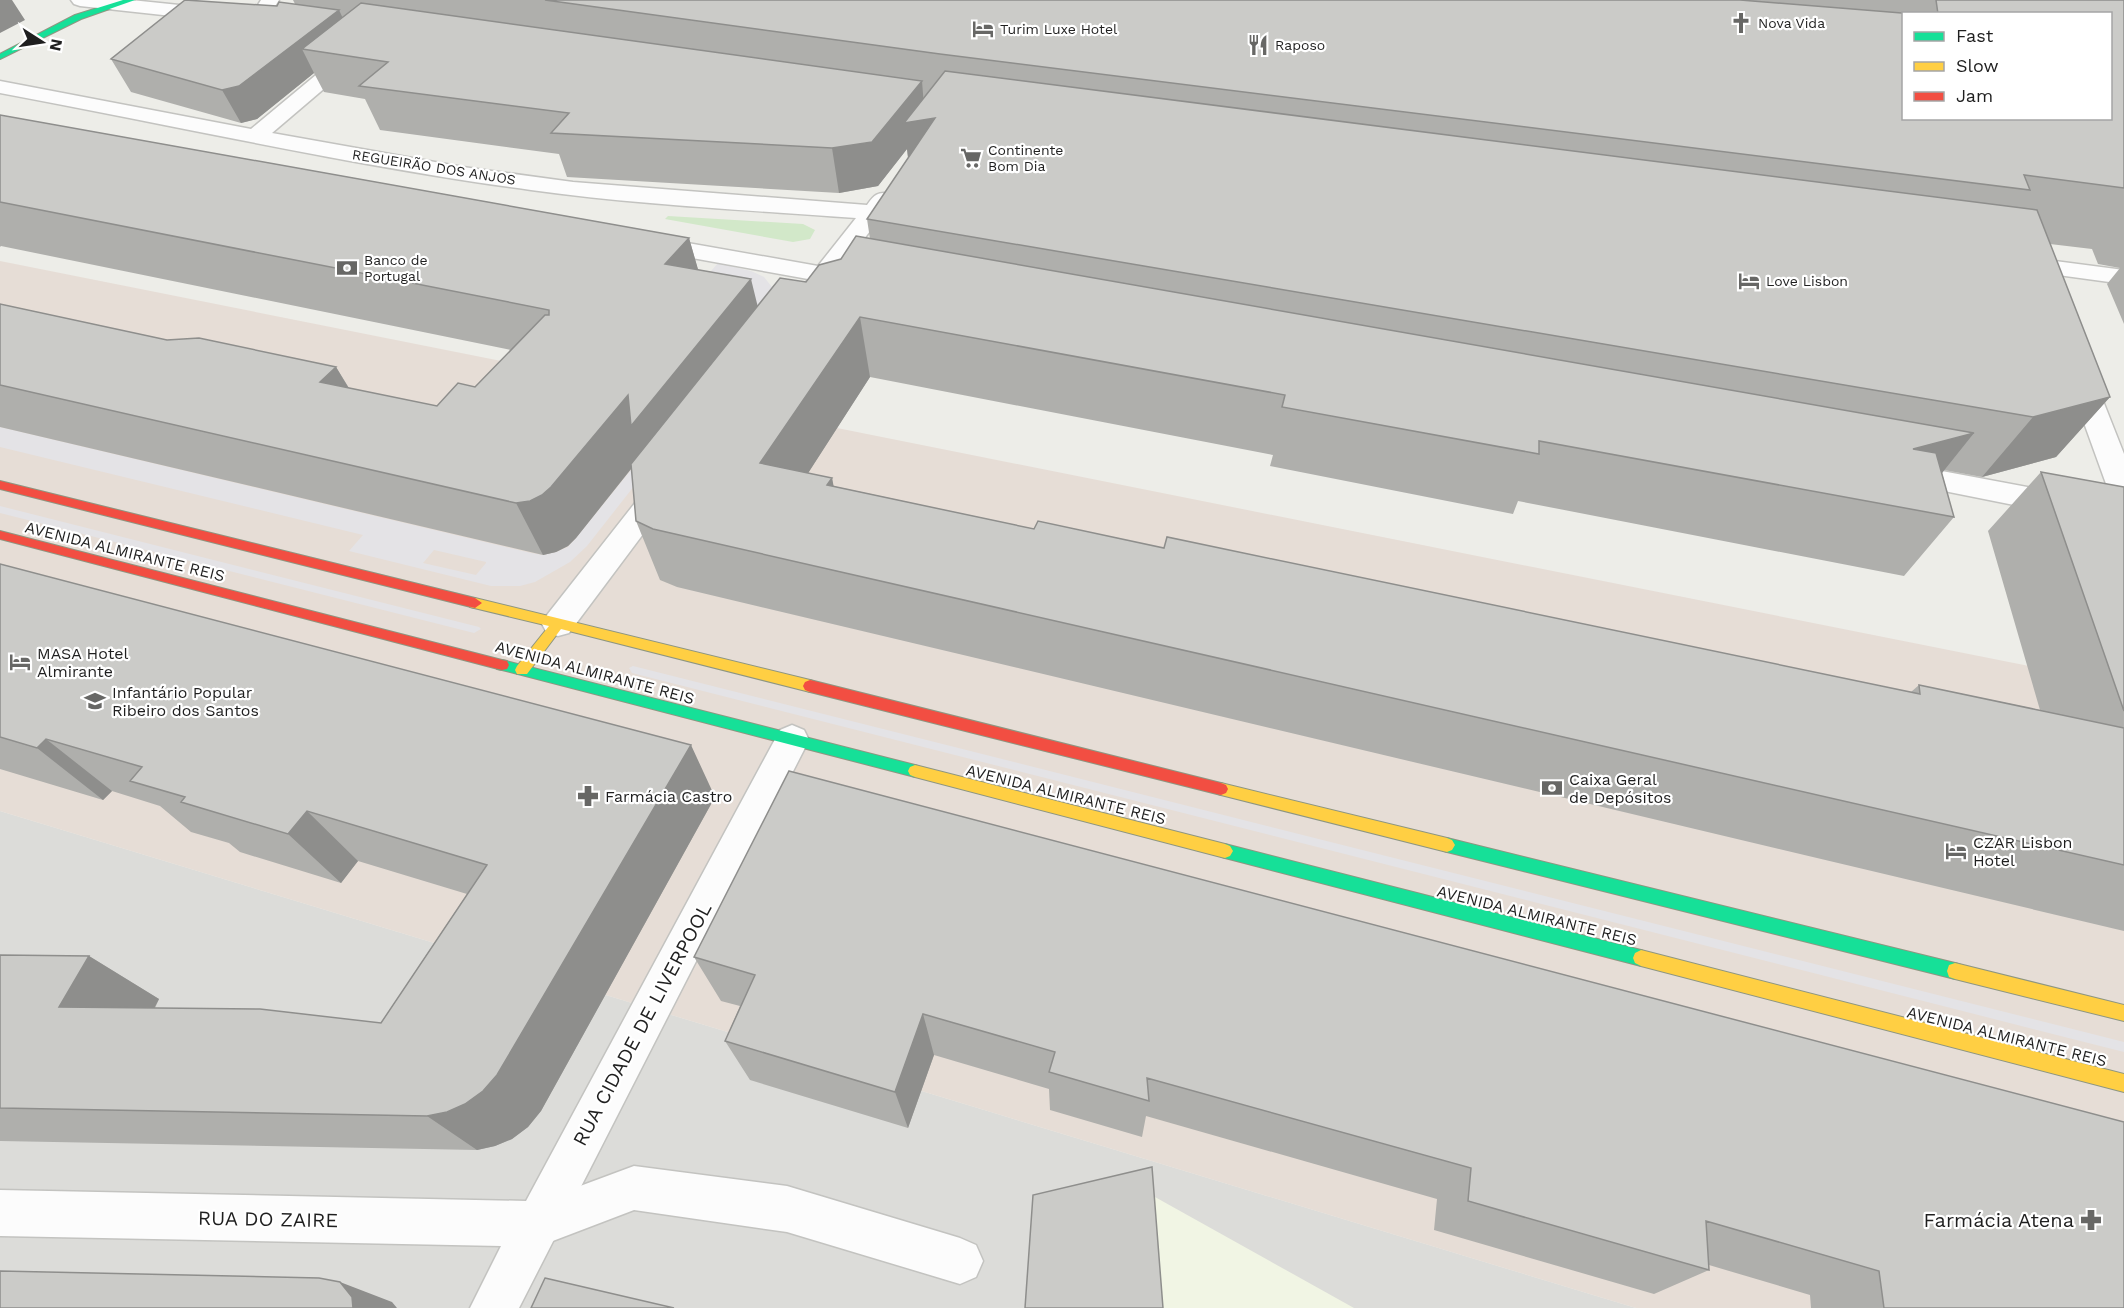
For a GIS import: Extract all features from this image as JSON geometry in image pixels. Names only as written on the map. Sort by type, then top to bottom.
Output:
[{"type":"main road","points":[[0,57],[78,17],[122,1]]},
{"type":"main road","name":"AVENIDA ALMIRANTE REIS","points":[[0,485],[2124,1012]]},
{"type":"main road","name":"AVENIDA ALMIRANTE REIS","points":[[0,535],[2124,1083]]},
{"type":"main road","points":[[522,670],[558,624]]},
{"type":"street","points":[[80,0],[122,1],[288,26]]},
{"type":"street","points":[[265,22],[263,11],[270,0]]},
{"type":"street","points":[[255,136],[373,38]]},
{"type":"street","name":"REGUEIRÃO DOS ANJOS","points":[[0,87],[270,140],[540,184],[873,212]]},
{"type":"street","points":[[795,313],[902,175]]},
{"type":"street","points":[[624,238],[825,275],[883,290]]},
{"type":"street","points":[[1993,260],[2044,277],[2124,277]]},
{"type":"street","points":[[2073,354],[2124,492]]},
{"type":"street","points":[[558,624],[681,463]]},
{"type":"street","points":[[1878,470],[2124,516]]},
{"type":"street","name":"RUA CIDADE DE LIVERPOOL","points":[[494,1308],[792,740]]},
{"type":"street","points":[[537,1224],[634,1188],[787,1209],[960,1261]]},
{"type":"street","name":"RUA DO ZAIRE","points":[[0,1213],[537,1224]]},
{"type":"shaded area","points":[[0,261],[2124,685],[2124,1308],[1636,1308],[0,811]]},
{"type":"shaded area","points":[[718,263],[751,271],[764,277],[772,287],[775,297],[766,318],[587,546],[570,562],[535,582],[520,586],[491,586],[349,551],[363,535],[0,447],[0,427],[531,553],[543,555],[556,552],[568,547],[576,538],[664,429],[705,278]],"holes":[[[434,550],[486,562],[476,575],[423,563]]]},
{"type":"shaded area","points":[[0,506],[481,629],[474,633],[0,513]]},
{"type":"shaded area","points":[[633,666],[2124,1042],[2124,1052],[632,673],[629,668]]},
{"type":"shaded area","points":[[0,811],[1636,1308],[0,1308]]},
{"type":"shaded area","points":[[1146,1192],[1354,1308],[1029,1308]]},
{"type":"green space","points":[[668,216],[803,224],[815,230],[810,239],[793,242],[665,219]]},
{"type":"building","points":[[185,0],[277,6],[279,2],[339,10],[239,86],[222,90],[111,59]]},
{"type":"building","points":[[545,0],[1740,0],[1902,13],[1902,120],[2112,120],[2112,12],[1938,12],[1936,0],[2124,0],[2124,188],[2024,175],[2030,190],[940,54]]},
{"type":"building","points":[[361,3],[922,81],[872,142],[832,148],[551,133],[569,113],[359,86],[388,62],[302,49]]},
{"type":"building","points":[[945,71],[2037,210],[2110,397],[2033,417],[867,219],[935,118],[904,123]]},
{"type":"building","points":[[0,115],[689,238],[665,264],[751,279],[631,426],[628,395],[551,487],[530,501],[516,503],[0,385],[0,304],[167,340],[199,338],[336,367],[320,382],[437,406],[458,383],[475,387],[545,315],[549,315],[549,310],[0,202]]},
{"type":"building","points":[[856,236],[1974,433],[1913,449],[1936,453],[1954,517],[1539,441],[1539,454],[1282,407],[1285,395],[860,317],[760,463],[832,478],[827,485],[1034,529],[1038,521],[1164,548],[1167,537],[1920,694],[1919,685],[2124,728],[2124,865],[653,529],[636,521],[631,464],[780,278],[806,282],[819,265],[841,259]]},
{"type":"building","points":[[2041,472],[2124,487],[2124,711]]},
{"type":"building","points":[[0,564],[691,745],[497,1075],[483,1091],[465,1104],[447,1112],[427,1116],[0,1108],[0,955],[89,956],[59,1007],[260,1009],[381,1023],[487,865],[307,811],[288,834],[181,802],[185,797],[130,781],[142,767],[46,739],[37,748],[0,737]]},
{"type":"building","points":[[789,771],[2124,1122],[2124,1308],[1884,1308],[1879,1271],[1706,1221],[1709,1270],[1468,1201],[1471,1168],[1147,1078],[1149,1101],[1049,1072],[1055,1052],[923,1014],[895,1092],[725,1041],[755,975],[694,957]]},
{"type":"building","points":[[1152,1167],[1163,1308],[1025,1308],[1033,1195]]},
{"type":"building","points":[[0,1271],[319,1278],[340,1282],[352,1297],[353,1308],[0,1308]]},
{"type":"building","points":[[545,1278],[674,1308],[531,1308]]},
{"type":"traffic: fast","points":[[0,57],[78,17],[131,0]]},
{"type":"traffic: fast","points":[[502,665],[915,771]]},
{"type":"traffic: fast","points":[[1447,845],[1955,971]]},
{"type":"traffic: fast","points":[[1225,851],[1641,958]]},
{"type":"traffic: slow","points":[[475,603],[810,686]]},
{"type":"traffic: slow","points":[[522,670],[558,624]]},
{"type":"traffic: slow","points":[[915,771],[1225,851]]},
{"type":"traffic: slow","points":[[1221,789],[1447,845]]},
{"type":"traffic: slow","points":[[1641,958],[2124,1083]]},
{"type":"traffic: slow","points":[[1955,971],[2124,1013]]},
{"type":"traffic: jam","points":[[0,485],[475,603]]},
{"type":"traffic: jam","points":[[0,535],[502,665]]},
{"type":"traffic: jam","points":[[810,686],[1221,789]]},
{"type":"place","name":"Nova Vida","points":[[1741,23]]},
{"type":"place","name":"Turim Luxe Hotel","points":[[983,29]]},
{"type":"place","name":"Raposo","points":[[1258,45]]},
{"type":"place","name":"Continente Bom Dia","points":[[971,158]]},
{"type":"place","name":"Banco de Portugal","points":[[347,268]]},
{"type":"place","name":"Love Lisbon","points":[[1749,281]]},
{"type":"place","name":"MASA Hotel Almirante","points":[[20,662]]},
{"type":"place","name":"Infantário Popular Ribeiro dos Santos","points":[[95,701]]},
{"type":"place","name":"Caixa Geral de Depósitos","points":[[1552,788]]},
{"type":"place","name":"Farmácia Castro","points":[[588,796]]},
{"type":"place","name":"CZAR Lisbon Hotel","points":[[1956,851]]},
{"type":"place","name":"Farmácia Atena","points":[[2091,1220]]}]
